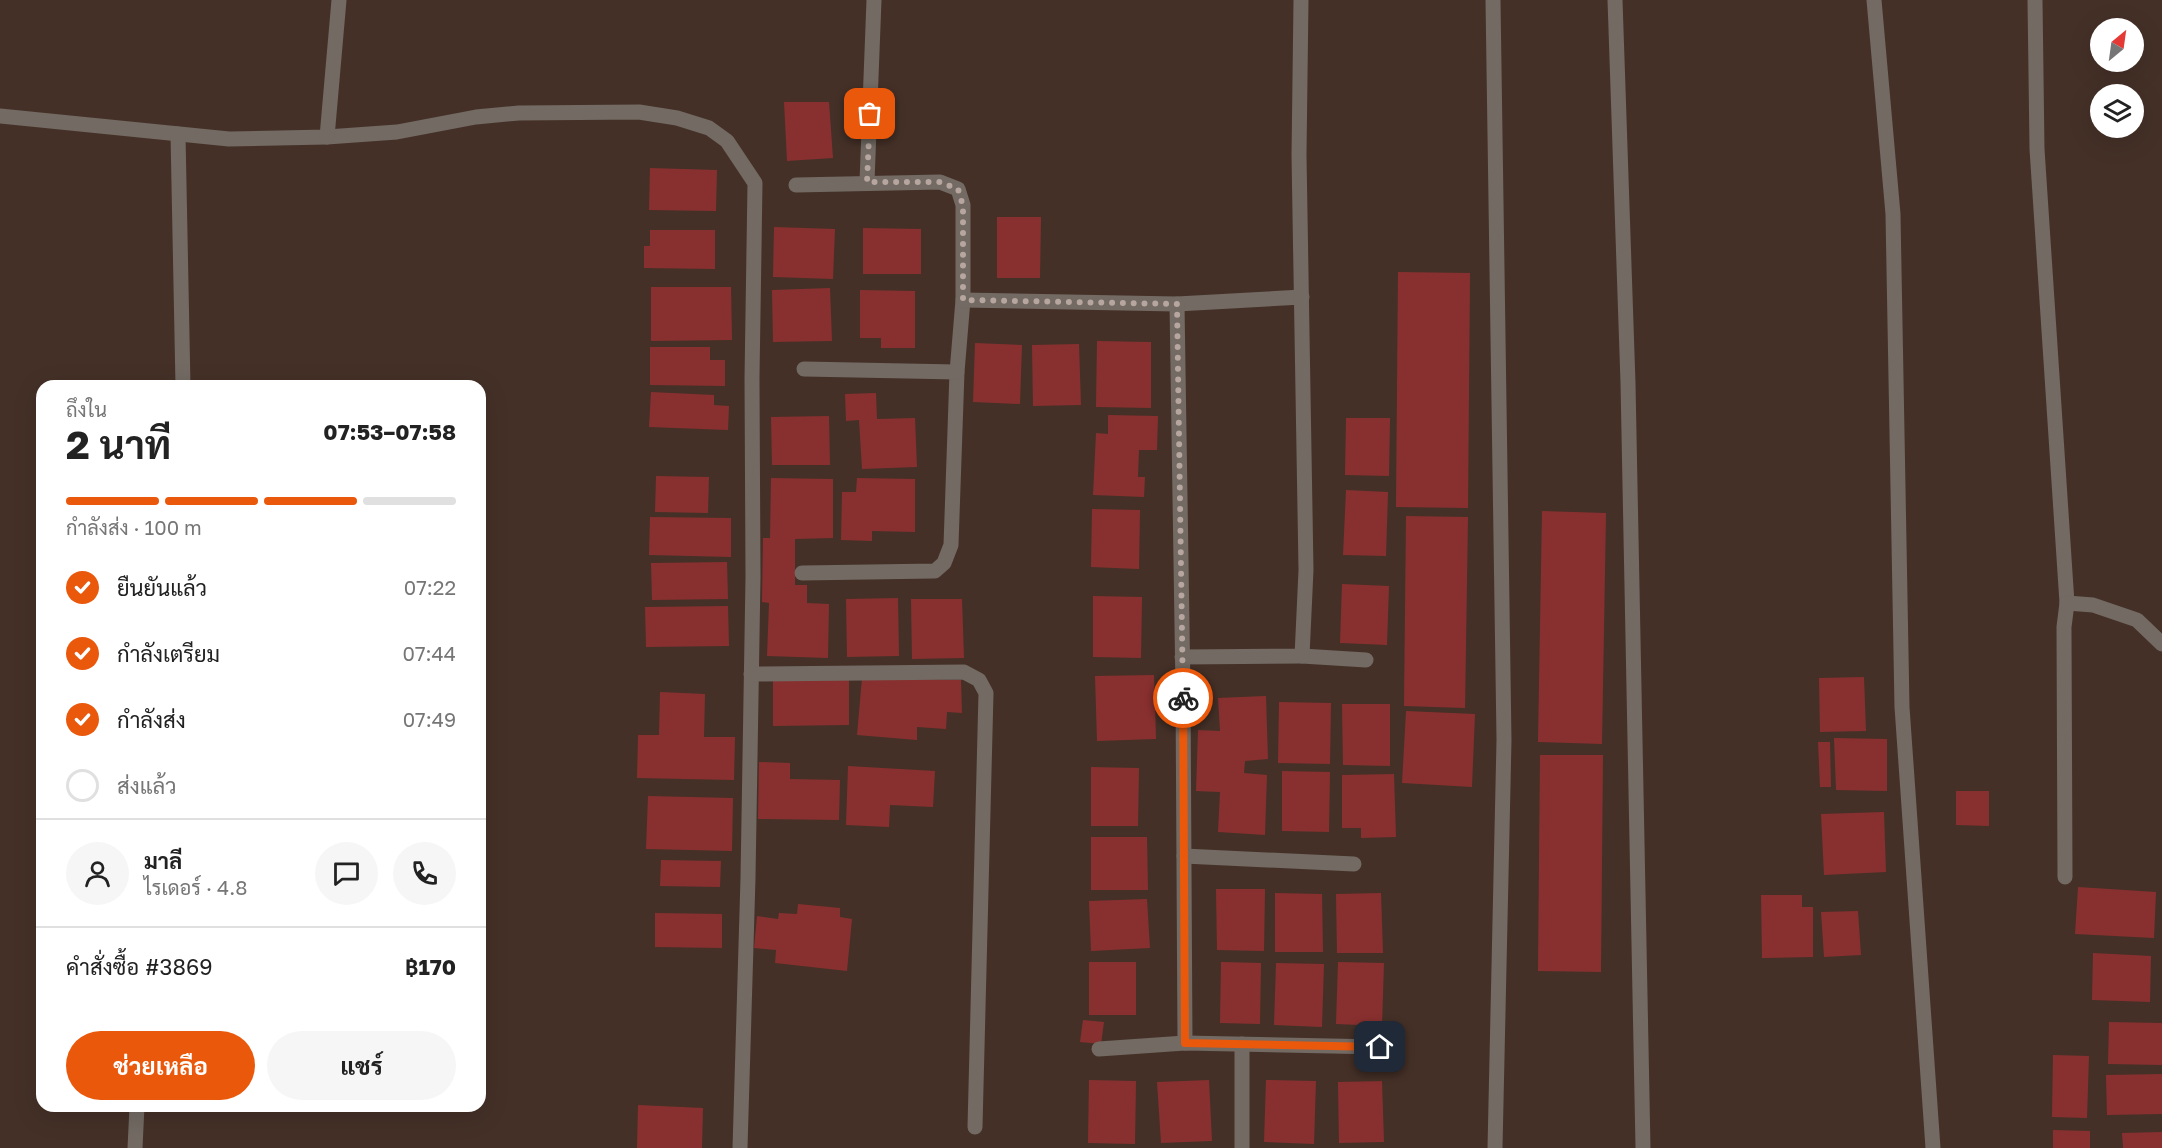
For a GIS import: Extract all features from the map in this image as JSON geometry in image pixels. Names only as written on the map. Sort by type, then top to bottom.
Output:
[{"type":"street","points":[[327,137],[339,0]]},
{"type":"street","points":[[867,182],[874,0]]},
{"type":"street","points":[[1301,0],[1299,155],[1306,560],[1302,656]]},
{"type":"street","points":[[1493,0],[1504,740],[1495,1148]]},
{"type":"street","points":[[1615,0],[1628,383],[1643,1148]]},
{"type":"street","points":[[1875,0],[1893,214],[1902,707],[1933,1148]]},
{"type":"street","points":[[2035,0],[2037,149],[2067,603],[2064,627],[2064,877]]},
{"type":"street","points":[[0,116],[229,139],[327,137],[397,132],[476,117],[519,113],[639,112],[677,118],[709,128],[727,141],[755,183],[752,378],[753,578],[748,878],[740,1148]]},
{"type":"street","points":[[178,134],[183,380]]},
{"type":"street","points":[[796,184],[940,182],[958,189],[963,206],[963,300],[957,372],[951,545],[944,563],[935,572],[802,573]]},
{"type":"street","points":[[963,300],[1177,304],[1302,297]]},
{"type":"street","points":[[1177,304],[1185,1043]]},
{"type":"street","points":[[804,369],[957,372]]},
{"type":"street","points":[[2067,603],[2093,605],[2137,620],[2162,644]]},
{"type":"street","points":[[1182,657],[1302,656],[1366,660]]},
{"type":"street","points":[[751,674],[964,672],[979,680],[986,693],[975,1127]]},
{"type":"street","points":[[1184,856],[1354,864]]},
{"type":"street","points":[[1099,1049],[1185,1043],[1380,1047]]},
{"type":"street","points":[[1242,1044],[1242,1148]]},
{"type":"street","points":[[135,1148],[137,1112]]},
{"type":"building","points":[[784,102],[829,102],[833,158],[787,161]]},
{"type":"building","points":[[650,168],[717,170],[716,211],[649,210]]},
{"type":"building","points":[[997,217],[1041,217],[1040,278],[997,278]]},
{"type":"building","points":[[774,227],[835,229],[833,279],[773,277]]},
{"type":"building","points":[[863,228],[921,229],[921,274],[863,274]]},
{"type":"building","points":[[650,230],[715,230],[715,269],[644,268],[644,246],[650,246]]},
{"type":"building","points":[[1398,272],[1470,273],[1468,508],[1396,507]]},
{"type":"building","points":[[651,287],[731,287],[732,340],[651,341]]},
{"type":"building","points":[[830,288],[832,341],[773,342],[772,290]]},
{"type":"building","points":[[860,290],[915,291],[915,348],[881,348],[881,338],[860,338]]},
{"type":"building","points":[[1097,341],[1151,342],[1151,408],[1096,407]]},
{"type":"building","points":[[975,343],[1022,345],[1020,404],[973,402]]},
{"type":"building","points":[[1079,344],[1081,405],[1033,406],[1032,345]]},
{"type":"building","points":[[650,347],[710,347],[710,360],[725,360],[725,386],[650,385]]},
{"type":"building","points":[[651,392],[714,395],[714,405],[729,406],[728,430],[649,427]]},
{"type":"building","points":[[876,393],[877,419],[915,418],[917,467],[862,469],[859,420],[846,421],[845,394]]},
{"type":"building","points":[[1108,415],[1158,416],[1157,450],[1139,450],[1138,477],[1145,477],[1144,497],[1093,495],[1096,433],[1108,434]]},
{"type":"building","points":[[829,416],[830,465],[772,465],[771,417]]},
{"type":"building","points":[[1346,418],[1390,418],[1389,476],[1345,475]]},
{"type":"building","points":[[656,476],[709,477],[708,513],[655,512]]},
{"type":"building","points":[[771,478],[833,479],[833,538],[795,539],[795,585],[807,585],[807,603],[829,604],[828,658],[767,656],[769,603],[762,602],[763,538],[770,538]]},
{"type":"building","points":[[857,478],[915,479],[915,532],[872,531],[872,541],[841,540],[842,492],[856,492]]},
{"type":"building","points":[[1346,490],[1388,492],[1386,556],[1343,555]]},
{"type":"building","points":[[1092,509],[1140,510],[1139,569],[1091,567]]},
{"type":"building","points":[[1542,511],[1606,513],[1602,744],[1538,742]]},
{"type":"building","points":[[1406,516],[1468,517],[1465,708],[1404,706]]},
{"type":"building","points":[[650,517],[731,518],[731,557],[649,555]]},
{"type":"building","points":[[727,562],[728,599],[652,600],[651,563]]},
{"type":"building","points":[[1342,584],[1389,586],[1387,645],[1340,643]]},
{"type":"building","points":[[1093,596],[1142,597],[1141,658],[1093,657]]},
{"type":"building","points":[[898,598],[899,656],[847,657],[846,599]]},
{"type":"building","points":[[911,599],[962,599],[964,658],[912,659]]},
{"type":"building","points":[[728,606],[729,646],[646,647],[645,607]]},
{"type":"building","points":[[1154,675],[1156,739],[1097,741],[1095,676]]},
{"type":"building","points":[[1864,677],[1866,731],[1820,732],[1819,678]]},
{"type":"building","points":[[849,678],[849,725],[773,726],[773,679]]},
{"type":"building","points":[[862,678],[961,680],[962,713],[947,712],[946,729],[917,727],[917,740],[857,735]]},
{"type":"building","points":[[660,692],[705,694],[704,737],[735,737],[734,780],[637,778],[638,735],[659,735]]},
{"type":"building","points":[[1266,696],[1268,759],[1245,761],[1244,773],[1267,775],[1265,835],[1218,832],[1220,792],[1196,791],[1198,730],[1220,731],[1218,698]]},
{"type":"building","points":[[1279,702],[1331,703],[1330,764],[1278,763]]},
{"type":"building","points":[[1342,704],[1390,704],[1390,766],[1343,765]]},
{"type":"building","points":[[1406,711],[1475,714],[1472,787],[1402,783]]},
{"type":"building","points":[[1834,738],[1887,739],[1887,791],[1836,790]]},
{"type":"building","points":[[1818,742],[1830,742],[1831,787],[1820,787]]},
{"type":"building","points":[[1540,755],[1603,755],[1601,972],[1538,971]]},
{"type":"building","points":[[759,762],[790,763],[790,779],[840,780],[839,820],[758,819]]},
{"type":"building","points":[[848,766],[935,771],[933,807],[890,805],[889,827],[846,825]]},
{"type":"building","points":[[1091,767],[1139,768],[1138,826],[1091,826]]},
{"type":"building","points":[[1282,771],[1330,772],[1329,832],[1282,831]]},
{"type":"building","points":[[1394,774],[1396,837],[1361,838],[1361,828],[1342,828],[1342,775]]},
{"type":"building","points":[[1956,791],[1989,791],[1989,826],[1956,825]]},
{"type":"building","points":[[648,796],[733,798],[732,851],[646,849]]},
{"type":"building","points":[[1884,812],[1886,872],[1824,875],[1821,814]]},
{"type":"building","points":[[1091,837],[1147,837],[1148,890],[1091,890]]},
{"type":"building","points":[[661,860],[721,861],[720,887],[660,886]]},
{"type":"building","points":[[2078,887],[2156,892],[2154,938],[2075,934]]},
{"type":"building","points":[[1216,889],[1265,889],[1264,951],[1217,950]]},
{"type":"building","points":[[1275,893],[1322,894],[1323,952],[1275,952]]},
{"type":"building","points":[[1381,893],[1383,953],[1337,953],[1336,894]]},
{"type":"building","points":[[1761,895],[1802,895],[1802,907],[1813,907],[1813,957],[1762,958]]},
{"type":"building","points":[[1147,899],[1150,948],[1091,951],[1089,901]]},
{"type":"building","points":[[798,904],[840,908],[840,917],[852,919],[847,971],[775,963],[776,950],[754,948],[757,916],[778,919],[779,913],[797,914]]},
{"type":"building","points":[[1858,911],[1861,955],[1824,957],[1821,912]]},
{"type":"building","points":[[655,913],[722,914],[722,948],[655,947]]},
{"type":"building","points":[[2093,953],[2151,956],[2150,1002],[2092,1000]]},
{"type":"building","points":[[1089,962],[1136,962],[1136,1015],[1089,1015]]},
{"type":"building","points":[[1221,962],[1261,963],[1260,1024],[1220,1023]]},
{"type":"building","points":[[1338,962],[1384,963],[1382,1026],[1336,1024]]},
{"type":"building","points":[[1276,963],[1324,964],[1322,1027],[1274,1025]]},
{"type":"building","points":[[1083,1020],[1104,1022],[1101,1044],[1080,1042]]},
{"type":"building","points":[[2109,1022],[2162,1023],[2162,1065],[2108,1064]]},
{"type":"building","points":[[2053,1055],[2089,1056],[2087,1118],[2052,1117]]},
{"type":"building","points":[[2162,1074],[2162,1114],[2107,1115],[2106,1075]]},
{"type":"building","points":[[1089,1080],[1136,1081],[1135,1144],[1088,1143]]},
{"type":"building","points":[[1209,1080],[1212,1141],[1161,1143],[1157,1082]]},
{"type":"building","points":[[1266,1080],[1316,1081],[1314,1144],[1264,1142]]},
{"type":"building","points":[[1382,1081],[1384,1142],[1339,1143],[1338,1082]]},
{"type":"building","points":[[638,1105],[703,1108],[702,1148],[637,1148]]},
{"type":"building","points":[[2053,1130],[2090,1131],[2090,1148],[2053,1148]]},
{"type":"building","points":[[2162,1132],[2162,1148],[2123,1148],[2122,1133]]},
{"type":"way so far","points":[[870,114],[867,182],[940,182],[958,189],[963,206],[963,300],[1177,304],[1183,698]]},
{"type":"route","points":[[1183,698],[1185,1043],[1380,1047]]}]
